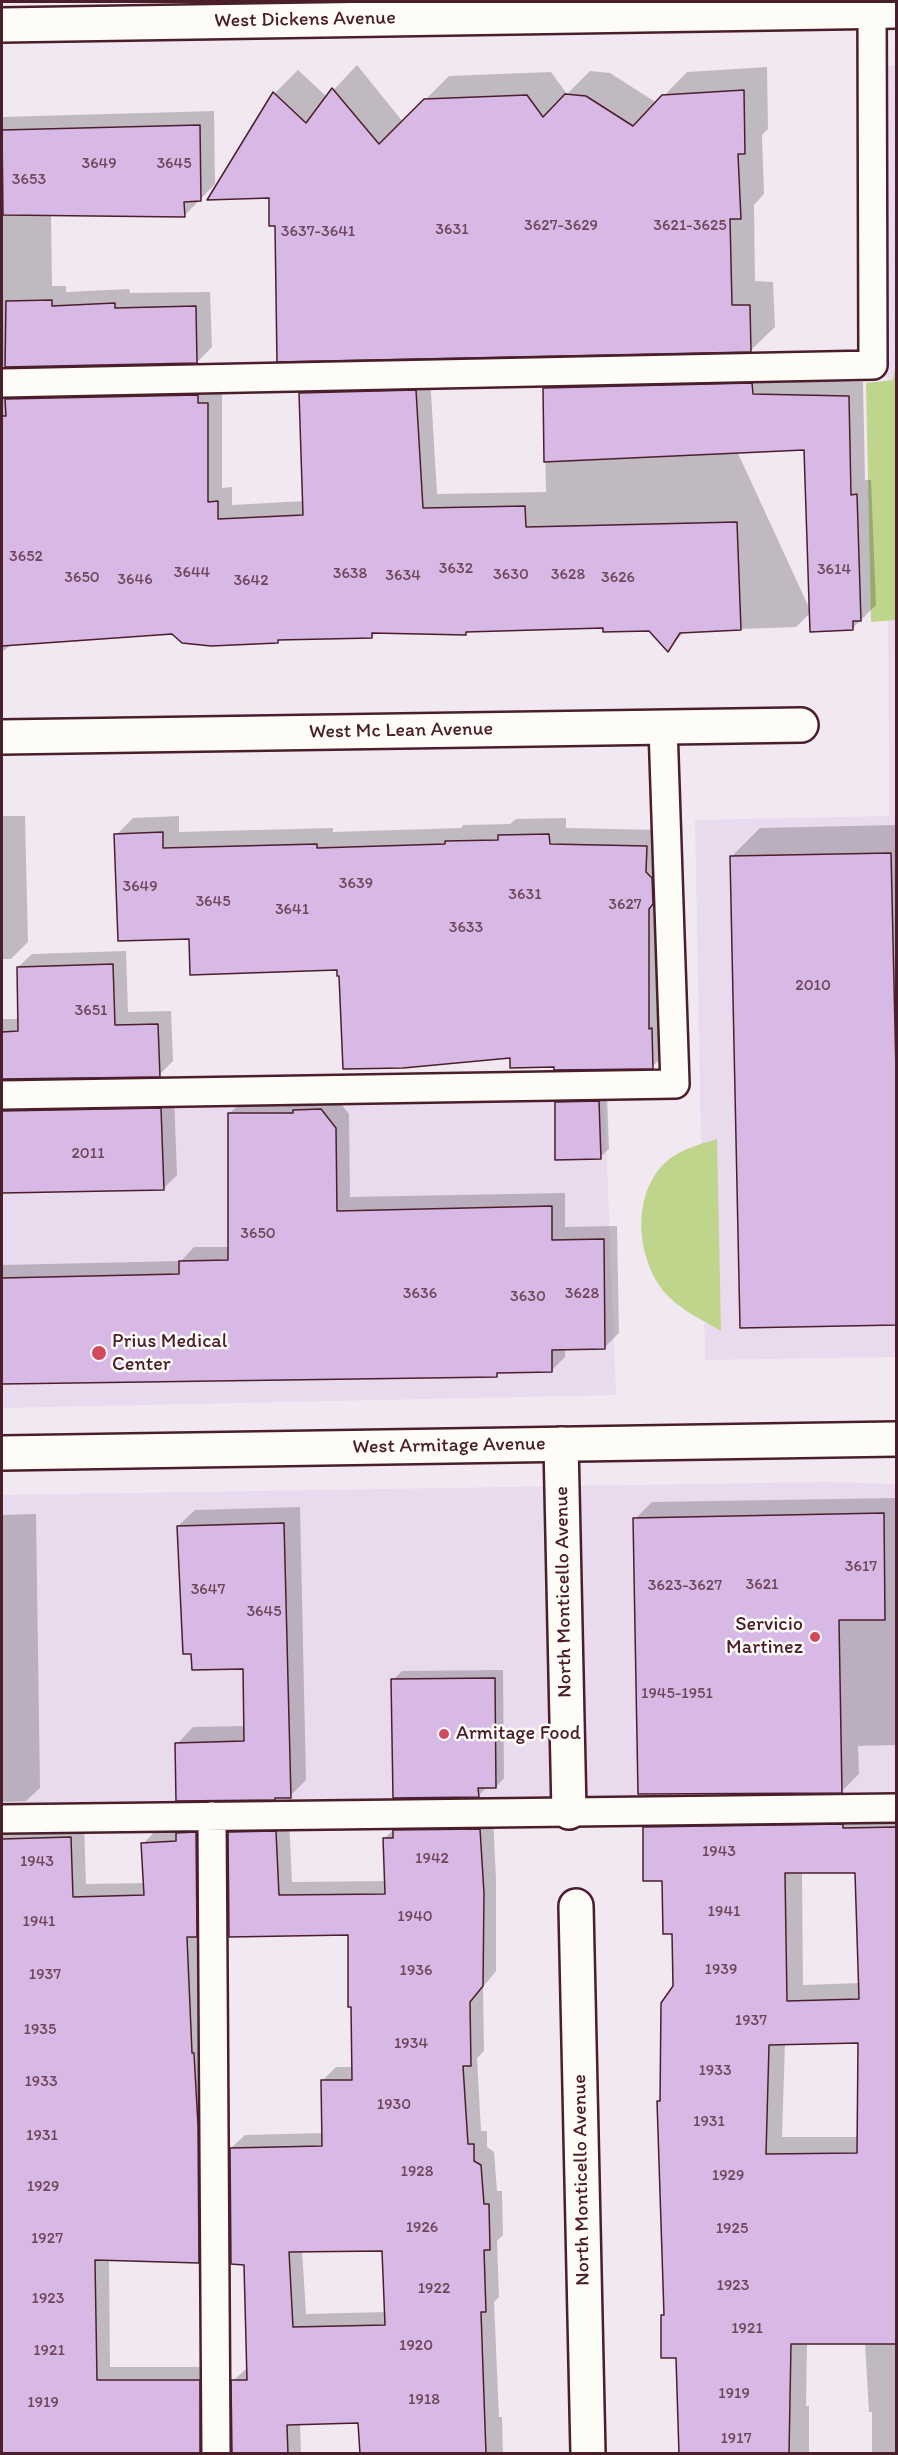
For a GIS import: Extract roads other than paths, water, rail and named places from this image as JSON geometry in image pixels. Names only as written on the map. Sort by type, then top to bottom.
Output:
[{"type":"street","name":"West Dickens Avenue","points":[[2,25],[880,8]]},
{"type":"street","name":"West Mc Lean Avenue","points":[[2,737],[801,725]]},
{"type":"street","name":"West Armitage Avenue","points":[[2,1453],[897,1439]]},
{"type":"street","name":"North Monticello Avenue","points":[[561,1444],[569,1812]]},
{"type":"street","name":"North Monticello Avenue","points":[[576,1906],[588,2454]]},
{"type":"lane","points":[[2,382],[873,365],[880,8]]},
{"type":"lane","points":[[2,1095],[675,1084],[663,727]]},
{"type":"lane","points":[[2,1819],[897,1808]]},
{"type":"lane","points":[[212,1816],[216,2454]]},
{"type":"place","name":"Prius Medical Center","points":[[99,1353]]},
{"type":"place","name":"Servicio Martinez","points":[[815,1637]]},
{"type":"place","name":"Armitage Food","points":[[444,1734]]}]
